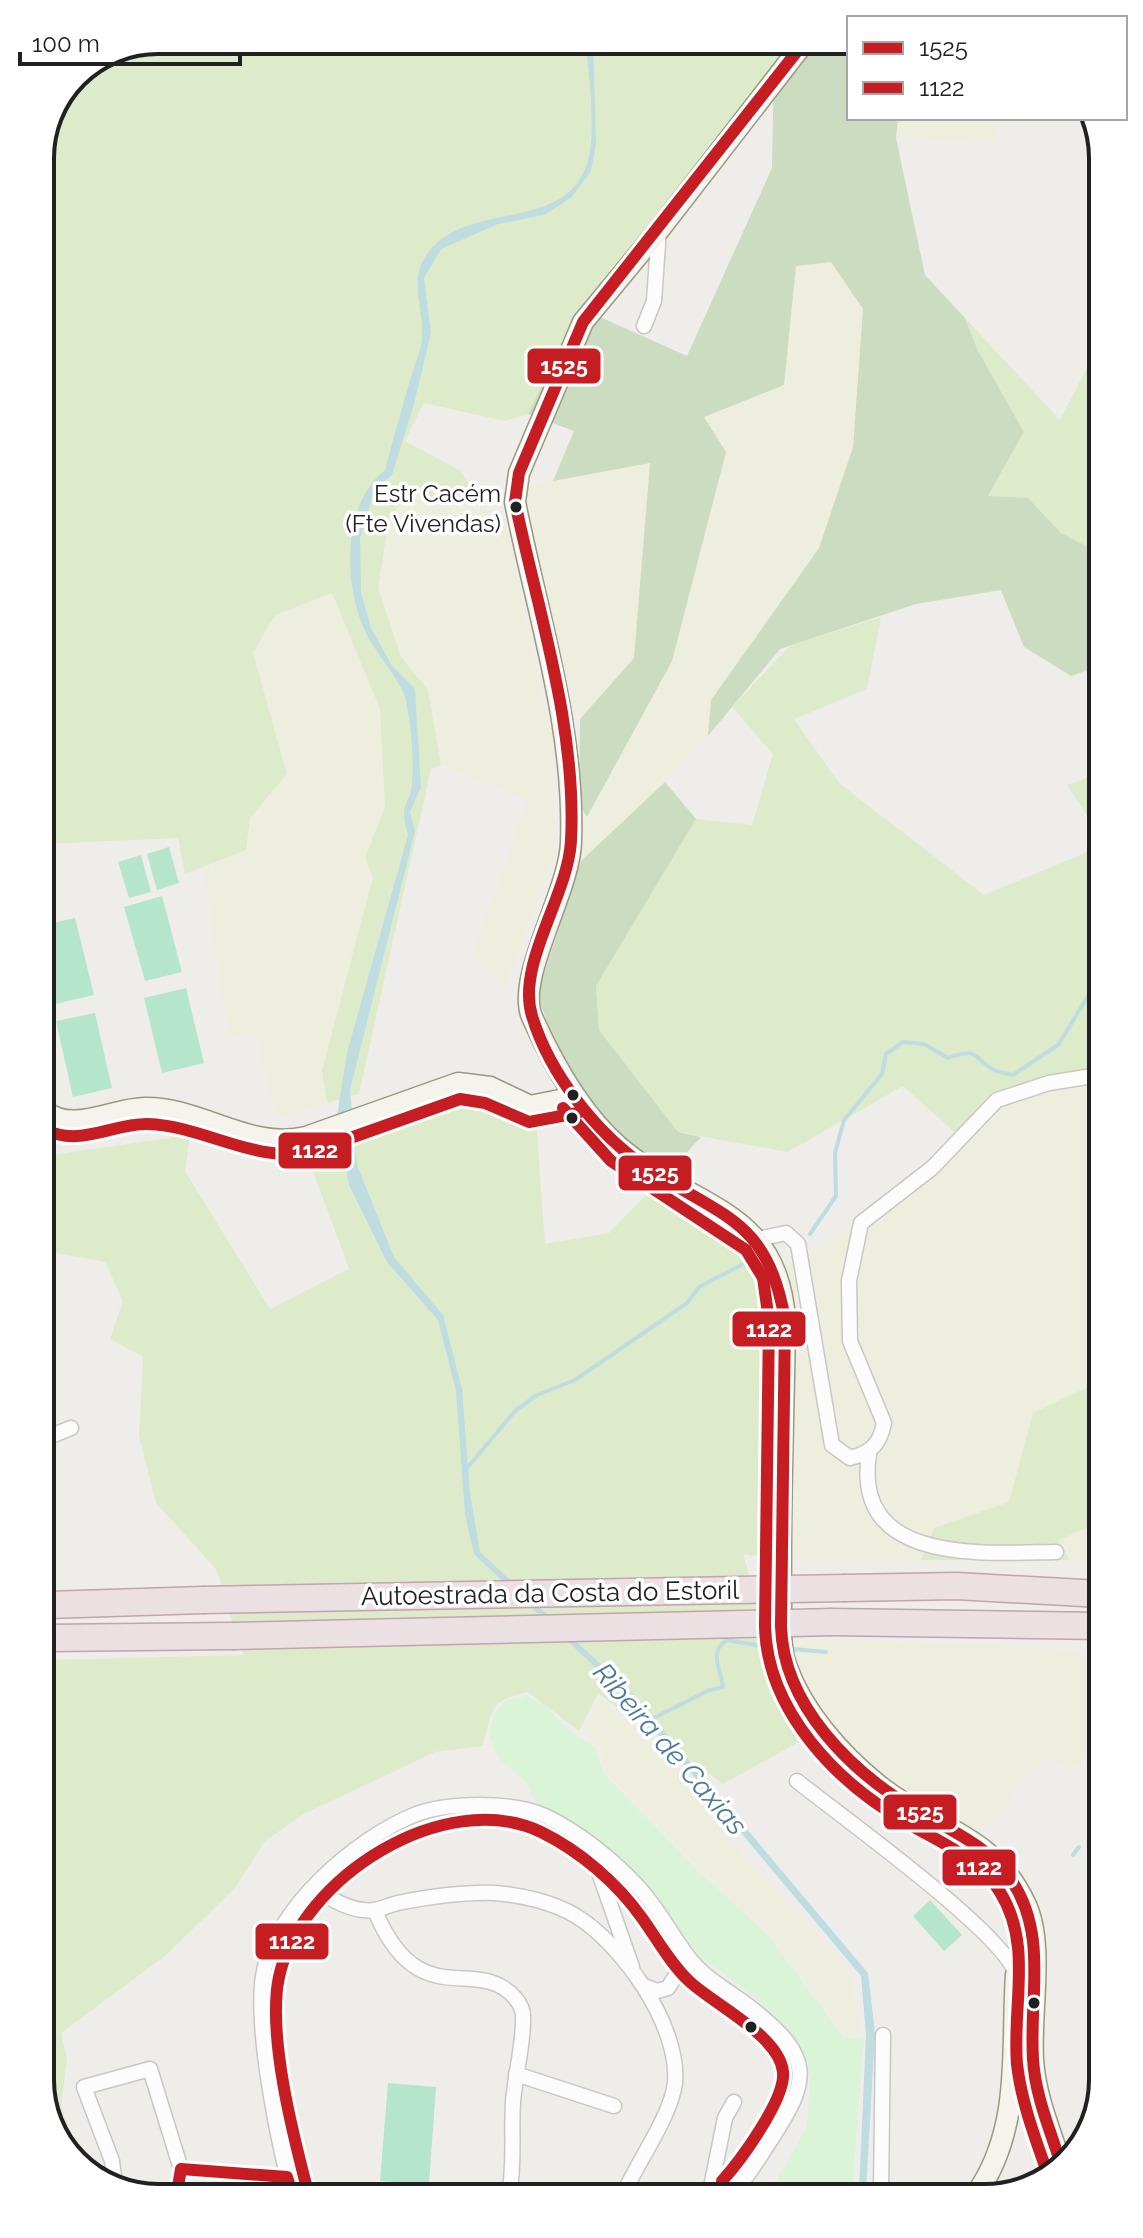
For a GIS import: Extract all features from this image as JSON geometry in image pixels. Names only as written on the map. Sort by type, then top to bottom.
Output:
[{"type":"highway","name":"Autoestrada da Costa do Estoril","points":[[54,1605],[956,1586],[1089,1593]]},
{"type":"highway","name":"Autoestrada da Costa do Estoril","points":[[54,1638],[832,1622],[1089,1626]]},
{"type":"street","points":[[795,54],[659,230],[583,322],[529,448],[515,491],[562,715],[571,841],[565,878],[532,974],[528,1000],[532,1017],[575,1097],[621,1148],[758,1239],[774,1263],[784,1298],[783,1653],[810,1712],[844,1754],[878,1785],[922,1814],[972,1838],[990,1854],[1012,1881],[1033,1922],[1024,1975],[1011,2114],[993,2165],[982,2184]]},
{"type":"street","points":[[644,326],[654,301],[659,230]]},
{"type":"street","points":[[1056,1552],[985,1552],[926,1547],[905,1539],[885,1520],[867,1488],[869,1454],[881,1437],[884,1423],[850,1341],[849,1281],[861,1223],[932,1168],[997,1100],[1049,1083],[1089,1077]]},
{"type":"street","points":[[54,1116],[63,1121],[75,1121],[134,1109],[155,1109],[273,1140],[296,1140],[458,1083],[490,1087],[530,1106],[575,1097]]},
{"type":"street","points":[[758,1239],[786,1233],[798,1244],[832,1445],[850,1458],[869,1454]]},
{"type":"street","points":[[54,1435],[71,1428]]},
{"type":"street","points":[[797,1781],[978,1926],[1024,1975],[1033,2063],[1058,2155]]},
{"type":"street","points":[[289,2184],[263,2025],[263,1976],[282,1922],[329,1871],[401,1821],[432,1809],[485,1806],[528,1810],[545,1816],[601,1854],[641,1890],[702,1971],[755,2011],[785,2041],[796,2059],[801,2078],[793,2104],[739,2184]]},
{"type":"street","points":[[601,1854],[597,1867],[639,1981],[663,2027],[673,2059],[675,2084],[628,2184]]},
{"type":"street","points":[[313,1888],[347,1907],[375,1911],[395,1903],[467,1894],[507,1894],[540,1902],[573,1914],[591,1926],[639,1981],[657,1991],[668,1988],[681,1967],[681,1947]]},
{"type":"street","points":[[375,1911],[385,1934],[417,1971],[441,1978],[498,1986],[519,2002],[523,2018],[516,2074],[510,2184]]},
{"type":"street","points":[[881,2184],[883,2035]]},
{"type":"street","points":[[114,2174],[112,2161],[84,2087],[150,2069],[181,2169],[178,2184]]},
{"type":"street","points":[[516,2074],[614,2106]]},
{"type":"street","points":[[712,2184],[725,2118],[734,2102]]},
{"type":"street","points":[[181,2169],[287,2177]]},
{"type":"green space","points":[[158,54],[779,54],[656,222],[580,308],[528,414],[505,421],[424,403],[405,441],[461,471],[472,490],[465,505],[411,491],[389,519],[378,588],[401,657],[428,690],[441,765],[431,769],[359,1094],[327,1103],[322,1071],[373,877],[365,858],[385,806],[380,709],[332,593],[275,615],[253,653],[287,774],[250,818],[246,850],[185,874],[178,838],[54,844],[54,151],[65,112],[75,94],[100,71],[118,62]]},
{"type":"green space","points":[[779,54],[847,54],[847,120],[898,120],[896,138],[925,275],[965,318],[978,351],[1024,432],[988,496],[1028,498],[1061,533],[1089,547],[1089,670],[1071,676],[1024,647],[1001,590],[916,604],[780,649],[708,736],[711,700],[819,548],[853,447],[863,309],[831,262],[796,266],[784,385],[704,417],[726,452],[672,661],[587,817],[579,805],[580,719],[634,658],[650,463],[553,481],[574,431],[528,414],[580,308],[687,356],[772,168],[774,64]]},
{"type":"green space","points":[[897,120],[1001,120],[996,143],[896,138]]},
{"type":"green space","points":[[831,262],[863,309],[853,447],[819,548],[711,699],[708,736],[632,816],[581,861],[579,805],[587,816],[672,661],[703,417],[784,385],[795,266]]},
{"type":"green space","points":[[965,318],[1060,420],[1089,364],[1089,547],[1061,533],[1028,498],[988,497],[1024,432],[978,351]]},
{"type":"green space","points":[[651,462],[634,658],[580,719],[553,634],[522,487]]},
{"type":"green space","points":[[411,491],[504,515],[552,739],[555,856],[505,986],[472,957],[527,800],[441,765],[428,690],[401,657],[378,588],[389,518]]},
{"type":"green space","points":[[332,592],[380,710],[385,806],[365,858],[373,877],[322,1071],[327,1103],[277,1118],[256,1033],[229,1036],[204,868],[246,850],[250,818],[287,774],[253,653],[274,615]]},
{"type":"green space","points":[[881,617],[867,689],[794,719],[839,783],[984,895],[1089,851],[1089,1082],[997,1100],[961,1138],[903,1086],[788,1152],[678,1132],[599,1030],[596,986],[696,819],[752,825],[773,754],[732,707],[790,646]]},
{"type":"green space","points":[[1089,777],[1089,819],[1067,785]]},
{"type":"green space","points":[[665,782],[696,819],[596,986],[599,1030],[678,1132],[701,1137],[663,1178],[575,1097],[537,995],[581,861]]},
{"type":"green space","points":[[169,847],[179,883],[157,890],[147,854]]},
{"type":"green space","points":[[141,855],[151,892],[129,898],[118,862]]},
{"type":"green space","points":[[162,896],[182,972],[145,981],[124,907]]},
{"type":"green space","points":[[75,918],[94,995],[54,1004],[54,923]]},
{"type":"green space","points":[[186,988],[204,1063],[162,1073],[144,998]]},
{"type":"green space","points":[[95,1013],[112,1088],[73,1097],[56,1021]]},
{"type":"green space","points":[[1089,1082],[1089,1386],[1033,1413],[1009,1502],[934,1528],[921,1560],[781,1559],[778,1272],[862,1222],[997,1100]]},
{"type":"green space","points":[[462,1093],[477,1094],[536,1119],[545,1244],[609,1233],[663,1178],[774,1263],[781,1559],[743,1554],[799,1742],[723,1784],[598,1693],[579,1731],[528,1692],[506,1699],[494,1708],[483,1746],[435,1752],[304,1814],[265,1841],[234,1889],[165,1956],[61,2033],[67,2059],[61,2106],[73,2141],[56,2101],[54,2080],[54,1660],[243,1655],[216,1569],[156,1503],[139,1436],[143,1357],[110,1339],[123,1301],[105,1262],[56,1253],[54,1248],[54,1155],[190,1135],[185,1171],[270,1309],[349,1269],[305,1149]]},
{"type":"green space","points":[[1089,1386],[1089,1527],[1058,1540],[1070,1560],[921,1560],[934,1528],[1009,1502],[1033,1413]]},
{"type":"green space","points":[[1089,1527],[1089,1562],[1070,1560],[1058,1540]]},
{"type":"green space","points":[[797,1639],[1021,1645],[1089,1654],[1089,1756],[1068,1769],[1047,1758],[1008,1789],[1010,1803],[980,1831],[925,1808],[831,1730],[797,1670]]},
{"type":"green space","points":[[527,1696],[545,1705],[566,1729],[595,1747],[604,1774],[699,1872],[766,1933],[845,2039],[864,2037],[853,2184],[774,2184],[807,2127],[810,2074],[760,2001],[700,1956],[622,1858],[540,1811],[526,1782],[498,1758],[489,1734],[494,1714],[506,1700]]},
{"type":"green space","points":[[600,1697],[672,1760],[709,1815],[740,1852],[837,1955],[851,1980],[859,2035],[847,2037],[760,1922],[743,1911],[681,1851],[604,1770],[602,1751],[585,1727]]},
{"type":"green space","points":[[930,1900],[962,1935],[944,1951],[913,1916]]},
{"type":"green space","points":[[388,2083],[436,2087],[429,2184],[380,2181]]},
{"type":"water","points":[[587,54],[593,54],[596,144],[591,171],[572,197],[544,215],[498,224],[441,249],[424,278],[431,333],[414,404],[392,475],[375,489],[360,538],[361,593],[371,628],[392,666],[415,689],[421,787],[410,812],[415,831],[350,1090],[357,1165],[394,1257],[443,1315],[462,1389],[470,1493],[480,1552],[633,1694],[868,1973],[875,2033],[866,2184],[859,2184],[866,2035],[861,1976],[628,1698],[474,1554],[465,1514],[456,1391],[438,1320],[387,1262],[349,1185],[337,1116],[347,1053],[408,835],[404,810],[413,773],[412,740],[405,697],[367,635],[354,595],[350,548],[354,525],[360,504],[385,470],[420,351],[422,325],[418,274],[421,264],[444,237],[464,227],[556,201],[574,187],[590,154]]},
{"type":"waterway","points":[[810,1234],[836,1196],[835,1153],[844,1120],[882,1074],[886,1054],[903,1042],[924,1044],[948,1058],[966,1053],[975,1055],[994,1070],[1013,1075],[1058,1045],[1089,995]]},
{"type":"waterway","points":[[467,1468],[516,1410],[537,1395],[575,1380],[687,1303],[699,1287],[751,1260]]},
{"type":"waterway","name":"Ribeira de Caxias","points":[[650,1720],[707,1691],[723,1687],[717,1655],[721,1644],[727,1640],[766,1647]]},
{"type":"waterway","points":[[793,1649],[826,1652]]},
{"type":"waterway","points":[[1073,1855],[1079,1847]]},
{"type":"transit line","name":"1525","points":[[795,54],[583,322],[519,473],[515,502],[554,670],[568,755],[571,798],[568,862],[537,952],[529,996],[532,1016],[551,1060],[593,1121],[647,1168],[738,1225],[754,1241],[767,1261],[785,1320],[781,1626],[785,1655],[794,1683],[807,1709],[845,1756],[892,1794],[980,1848],[1012,1881],[1030,1923],[1034,1967],[1034,2072],[1058,2155]]},
{"type":"transit line","name":"1122","points":[[54,1133],[83,1136],[148,1124],[169,1126],[249,1149],[289,1154],[311,1152],[460,1099],[485,1103],[529,1122],[578,1113]]},
{"type":"transit line","name":"1122","points":[[563,1108],[611,1161],[746,1250],[763,1278],[769,1321],[765,1626],[769,1658],[778,1688],[811,1742],[833,1766],[883,1808],[970,1861],[1000,1892],[1010,1912],[1019,1954],[1016,2042],[1019,2077],[1028,2117],[1045,2165]]},
{"type":"transit line","name":"1122","points":[[306,2184],[283,2084],[276,2027],[279,1977],[292,1940],[315,1906],[346,1875],[382,1850],[421,1832],[463,1821],[503,1821],[541,1832],[584,1858],[632,1905],[682,1974],[758,2033],[770,2046],[779,2059],[783,2072],[782,2084],[770,2113],[722,2181]]},
{"type":"transit line","name":"1525","points":[[178,2184],[181,2169],[287,2177],[289,2184]]},
{"type":"place","name":"Estr Cacém (Fte Vivendas)","points":[[516,507]]}]
